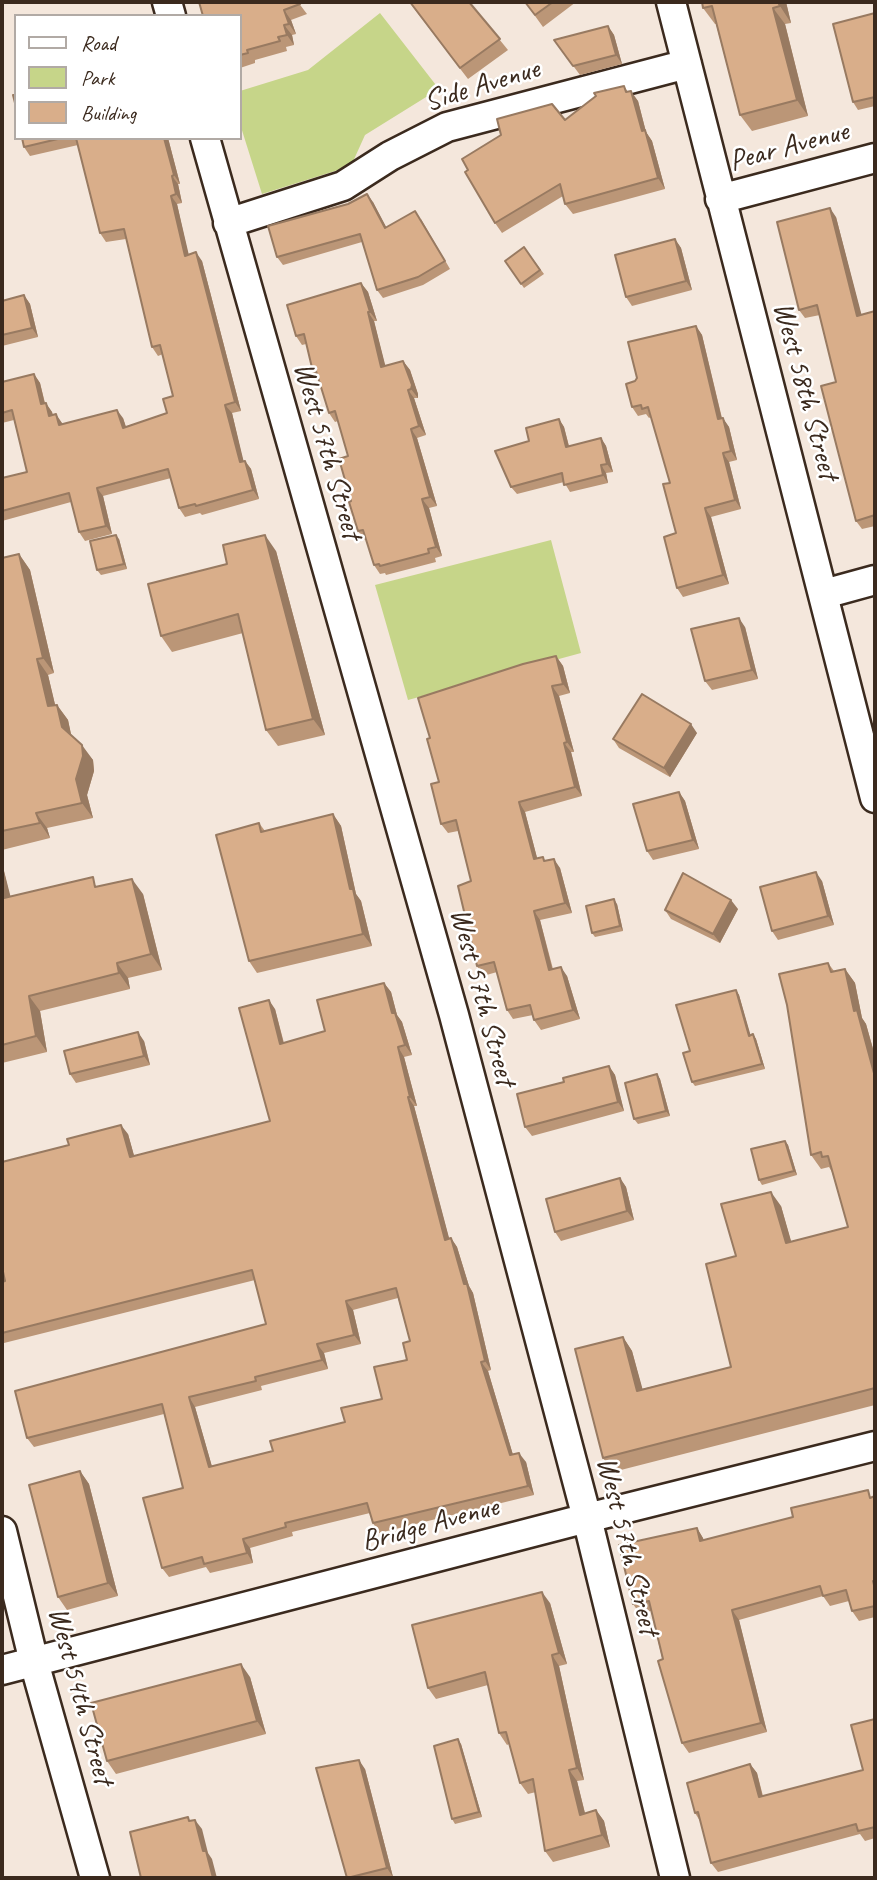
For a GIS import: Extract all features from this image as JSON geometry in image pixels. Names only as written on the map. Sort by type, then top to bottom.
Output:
[{"type":"street","name":"West 58th Street","points":[[671,2],[875,798]]},
{"type":"street","name":"Side Avenue","points":[[228,223],[343,186],[390,156],[447,127],[687,64]]},
{"type":"street","name":"West 57th Street","points":[[206,140],[454,1015],[587,1518],[676,1878]]},
{"type":"street","name":"Pear Avenue","points":[[720,199],[875,158]]},
{"type":"street","points":[[824,594],[875,580]]},
{"type":"street","name":"Bridge Avenue","points":[[2,1670],[875,1446]]},
{"type":"street","name":"West 54th Street","points":[[2,1531],[34,1662],[95,1878]]},
{"type":"green space","points":[[380,13],[439,89],[365,135],[351,166],[262,194],[242,130],[242,90],[308,70]]},
{"type":"green space","points":[[551,540],[581,653],[408,700],[375,585]]},
{"type":"building","points":[[199,2],[300,4],[284,10],[289,24],[284,25],[287,35],[278,37],[280,41],[247,50],[248,53],[242,54],[242,14],[202,14]]},
{"type":"building","points":[[410,2],[469,2],[500,39],[460,68]]},
{"type":"building","points":[[525,2],[553,2],[535,15]]},
{"type":"building","points":[[702,2],[778,2],[780,6],[773,8],[797,100],[740,115],[712,6],[703,8]]},
{"type":"building","points":[[875,13],[875,97],[853,102],[833,24]]},
{"type":"building","points":[[608,26],[616,55],[573,66],[554,40]]},
{"type":"building","points":[[624,86],[626,92],[631,91],[658,178],[565,204],[560,184],[495,223],[465,172],[468,170],[462,159],[501,135],[497,119],[552,104],[565,120],[596,96],[594,93]]},
{"type":"building","points":[[22,140],[54,140],[24,147]]},
{"type":"building","points":[[77,140],[165,140],[174,175],[176,194],[171,196],[185,256],[196,252],[235,402],[225,405],[240,462],[245,461],[253,490],[179,508],[168,469],[97,488],[106,526],[79,532],[69,493],[2,511],[2,478],[27,472],[12,410],[2,413],[2,382],[34,374],[41,404],[46,403],[49,416],[56,414],[59,425],[117,410],[123,428],[167,413],[163,399],[173,396],[160,345],[152,347],[124,229],[100,233]]},
{"type":"building","points":[[367,194],[385,228],[415,211],[445,261],[418,277],[377,290],[360,234],[277,257],[268,226],[348,204]]},
{"type":"building","points":[[830,208],[857,316],[875,311],[875,515],[856,521],[821,386],[836,382],[817,305],[799,310],[777,222]]},
{"type":"building","points":[[675,239],[686,281],[626,297],[615,255]]},
{"type":"building","points":[[524,247],[540,270],[521,284],[505,261]]},
{"type":"building","points":[[361,283],[381,367],[403,361],[412,385],[408,390],[419,426],[411,429],[430,497],[422,499],[436,547],[428,549],[429,553],[380,566],[374,565],[363,530],[358,531],[349,502],[351,501],[339,459],[348,456],[335,411],[329,413],[316,371],[313,372],[304,334],[296,336],[287,305]]},
{"type":"building","points":[[24,295],[32,328],[2,335],[2,301]]},
{"type":"building","points":[[696,326],[718,419],[723,418],[731,451],[723,453],[735,500],[705,508],[723,575],[677,588],[664,537],[676,533],[663,484],[670,483],[648,407],[632,407],[626,384],[637,378],[628,342]]},
{"type":"building","points":[[559,419],[566,447],[601,438],[607,464],[601,465],[603,475],[564,485],[562,473],[511,487],[495,451],[529,441],[526,428]]},
{"type":"building","points":[[116,535],[124,564],[97,570],[90,541]]},
{"type":"building","points":[[265,535],[313,719],[266,730],[238,614],[161,636],[148,584],[227,564],[223,545]]},
{"type":"building","points":[[19,554],[43,658],[37,659],[48,706],[57,705],[62,727],[82,745],[83,756],[76,779],[82,803],[36,813],[40,823],[2,831],[2,558]]},
{"type":"building","points":[[739,618],[752,670],[705,681],[691,629]]},
{"type":"building","points":[[556,656],[563,684],[552,686],[567,742],[564,743],[575,787],[519,802],[534,859],[554,859],[565,903],[534,911],[549,970],[561,967],[573,1010],[534,1020],[530,1005],[507,1010],[494,962],[477,966],[458,886],[471,881],[456,820],[441,824],[431,784],[439,782],[418,698]]},
{"type":"building","points":[[642,694],[691,724],[664,768],[613,739]]},
{"type":"building","points":[[679,792],[693,840],[647,851],[633,804]]},
{"type":"building","points":[[333,814],[363,934],[249,961],[216,835],[259,823],[261,832]]},
{"type":"building","points":[[816,872],[828,916],[772,931],[760,887]]},
{"type":"building","points":[[683,873],[731,900],[713,934],[665,910]]},
{"type":"building","points":[[93,877],[95,887],[132,879],[151,954],[117,963],[119,973],[29,996],[36,1036],[2,1045],[2,891],[4,898]]},
{"type":"building","points":[[614,899],[620,926],[592,933],[586,906]]},
{"type":"building","points":[[828,963],[831,972],[845,969],[854,1011],[857,1010],[875,1077],[875,1388],[603,1458],[575,1349],[623,1337],[637,1391],[731,1367],[706,1264],[736,1256],[721,1204],[771,1192],[786,1243],[848,1227],[828,1156],[822,1157],[821,1152],[811,1155],[787,1005],[779,974]]},
{"type":"building","points":[[384,983],[405,1045],[398,1047],[408,1097],[445,1240],[451,1238],[464,1284],[467,1284],[485,1361],[481,1362],[510,1455],[519,1453],[528,1486],[373,1523],[367,1503],[285,1523],[286,1527],[243,1539],[247,1553],[204,1564],[202,1557],[162,1568],[143,1498],[183,1488],[162,1404],[27,1438],[15,1391],[266,1324],[252,1270],[2,1333],[2,1282],[5,1281],[2,1267],[2,1162],[69,1145],[67,1139],[121,1125],[130,1157],[270,1121],[239,1008],[269,1000],[280,1044],[325,1031],[317,1000]],"holes":[[[396,1288],[410,1341],[403,1343],[407,1360],[374,1367],[382,1399],[341,1408],[345,1422],[270,1441],[273,1451],[209,1467],[189,1397],[256,1381],[255,1377],[322,1360],[317,1344],[354,1335],[346,1301]]]},
{"type":"building","points":[[736,990],[749,1036],[753,1034],[762,1064],[692,1082],[683,1053],[690,1051],[676,1005]]},
{"type":"building","points":[[138,1032],[144,1056],[70,1074],[64,1051]]},
{"type":"building","points":[[609,1066],[618,1102],[525,1127],[517,1094],[564,1082],[563,1078]]},
{"type":"building","points":[[657,1074],[666,1111],[634,1119],[625,1083]]},
{"type":"building","points":[[785,1141],[794,1171],[759,1180],[751,1149]]},
{"type":"building","points":[[620,1178],[627,1211],[555,1232],[546,1199]]},
{"type":"building","points":[[80,1471],[108,1583],[58,1597],[29,1485]]},
{"type":"building","points":[[868,1490],[870,1498],[875,1496],[875,1606],[852,1611],[846,1590],[823,1596],[820,1586],[732,1610],[761,1723],[682,1743],[658,1661],[663,1659],[649,1601],[633,1604],[619,1545],[697,1528],[700,1541],[793,1517],[791,1508]]},
{"type":"building","points":[[542,1592],[559,1653],[552,1655],[577,1768],[569,1770],[580,1815],[596,1810],[602,1835],[545,1851],[533,1779],[520,1783],[506,1732],[499,1733],[485,1672],[428,1688],[412,1625]]},
{"type":"building","points":[[241,1664],[257,1721],[107,1761],[91,1703]]},
{"type":"building","points":[[875,1719],[875,1827],[858,1831],[856,1824],[711,1863],[698,1812],[695,1813],[687,1783],[750,1764],[759,1797],[863,1770],[851,1725]]},
{"type":"building","points":[[458,1739],[479,1812],[452,1819],[434,1746]]},
{"type":"building","points":[[359,1760],[387,1868],[347,1878],[316,1768]]},
{"type":"building","points":[[188,1817],[189,1821],[195,1820],[213,1878],[141,1878],[130,1832]]}]
